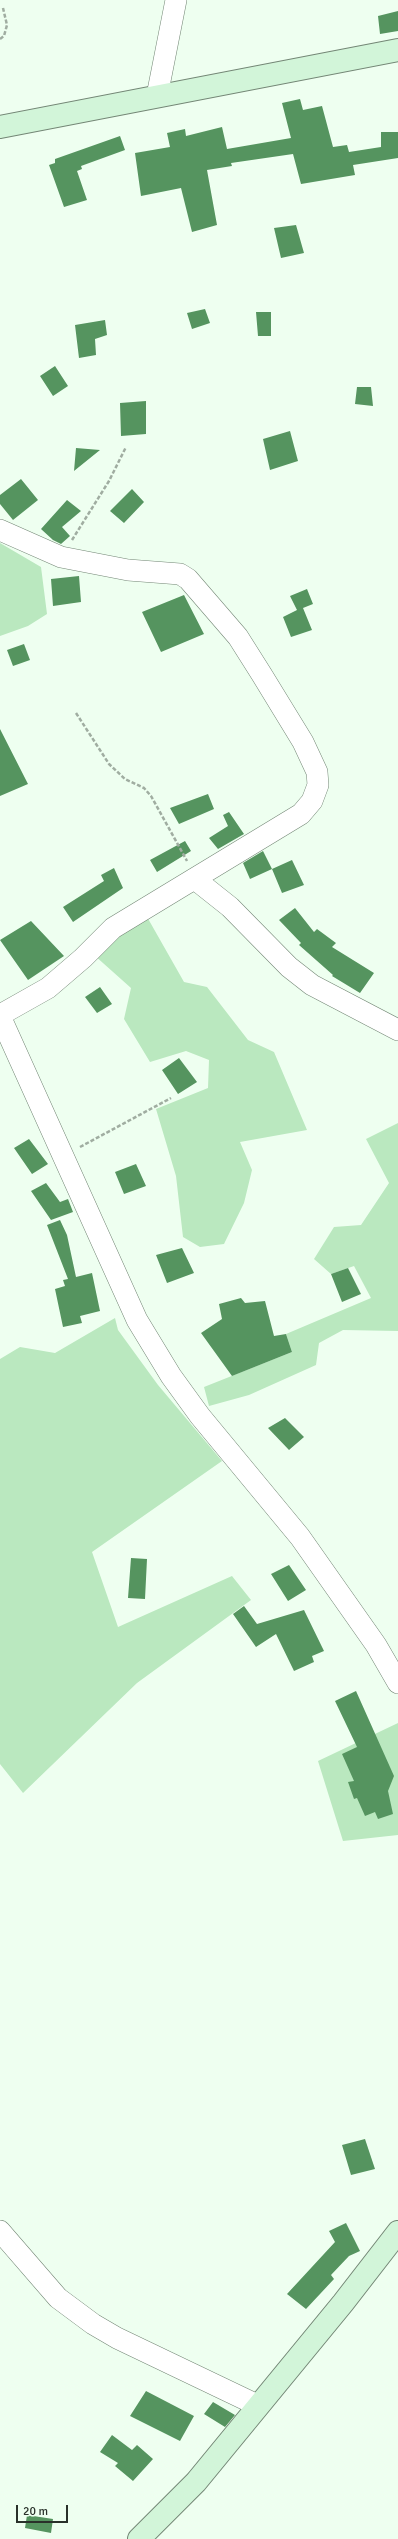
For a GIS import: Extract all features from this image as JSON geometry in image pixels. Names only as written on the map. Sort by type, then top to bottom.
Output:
[{"type":"street","points":[[157,96],[176,0]]},
{"type":"street","points":[[0,127],[398,50]]},
{"type":"street","points":[[0,530],[61,557],[128,570],[180,574],[188,579],[238,637],[303,742],[317,772],[318,785],[312,801],[301,814],[260,837],[196,880],[113,928],[83,958],[48,988],[0,1016],[137,1320],[171,1376],[200,1416],[300,1537],[376,1645],[398,1684]]},
{"type":"street","points":[[196,880],[230,907],[289,967],[312,985],[398,1030]]},
{"type":"street","points":[[0,2231],[58,2298],[93,2324],[117,2338],[257,2405]]},
{"type":"street","points":[[139,2539],[196,2482],[257,2405],[343,2303],[398,2232]]},
{"type":"path","points":[[0,39],[4,36],[7,25],[3,8]]},
{"type":"path","points":[[61,557],[109,481],[126,447]]},
{"type":"path","points":[[76,713],[109,764],[125,779],[144,788],[157,804],[196,880]]},
{"type":"path","points":[[64,1156],[171,1098]]},
{"type":"green space","points":[[0,543],[41,567],[47,614],[28,626],[0,636]]},
{"type":"green space","points":[[138,901],[184,982],[207,987],[248,1040],[274,1052],[307,1130],[240,1142],[252,1170],[244,1203],[224,1244],[200,1247],[183,1237],[176,1176],[156,1109],[208,1088],[209,1060],[186,1051],[150,1062],[124,1019],[131,988],[94,955]]},
{"type":"green space","points":[[398,1123],[398,1331],[343,1330],[319,1343],[316,1365],[249,1395],[209,1406],[204,1387],[292,1352],[286,1334],[371,1298],[354,1266],[331,1274],[314,1259],[334,1227],[361,1225],[389,1183],[366,1139]]},
{"type":"green space","points":[[115,1318],[118,1330],[158,1385],[222,1461],[92,1552],[118,1627],[232,1576],[251,1600],[137,1683],[23,1793],[0,1764],[0,1359],[20,1347],[55,1353]]},
{"type":"green space","points":[[398,1723],[398,1835],[343,1841],[318,1761]]},
{"type":"building","points":[[398,11],[398,31],[380,34],[378,16]]},
{"type":"building","points":[[300,99],[303,110],[322,106],[333,147],[347,145],[349,152],[381,147],[381,132],[398,132],[398,158],[353,165],[355,175],[301,184],[293,154],[231,163],[232,166],[207,170],[217,225],[192,232],[181,188],[141,196],[135,153],[170,147],[167,133],[185,129],[186,136],[222,127],[227,149],[291,138],[282,103]]},
{"type":"building","points":[[120,136],[125,150],[81,166],[82,169],[77,171],[87,200],[64,207],[49,165],[55,163],[55,159]]},
{"type":"building","points":[[296,225],[304,253],[281,258],[274,228]]},
{"type":"building","points":[[205,309],[210,323],[192,329],[187,313]]},
{"type":"building","points":[[256,312],[271,312],[271,336],[258,336]]},
{"type":"building","points":[[105,320],[107,335],[95,339],[96,355],[79,358],[75,325]]},
{"type":"building","points":[[55,366],[68,386],[53,396],[40,376]]},
{"type":"building","points":[[357,387],[371,387],[373,406],[355,404]]},
{"type":"building","points":[[146,401],[146,434],[121,436],[120,403]]},
{"type":"building","points":[[290,431],[298,461],[270,470],[263,439]]},
{"type":"building","points":[[76,448],[100,450],[74,471]]},
{"type":"building","points":[[21,479],[38,500],[13,520],[0,504],[0,495]]},
{"type":"building","points":[[132,489],[144,502],[124,523],[110,511]]},
{"type":"building","points":[[67,500],[81,511],[62,527],[70,536],[61,544],[53,540],[41,529]]},
{"type":"building","points":[[79,576],[81,602],[53,606],[51,579]]},
{"type":"building","points":[[307,589],[313,604],[303,608],[312,630],[291,637],[283,617],[297,610],[290,596]]},
{"type":"building","points":[[184,595],[204,634],[161,652],[142,612]]},
{"type":"building","points":[[24,644],[30,660],[13,666],[7,650]]},
{"type":"building","points":[[0,729],[28,784],[0,796]]},
{"type":"building","points":[[208,794],[214,809],[179,824],[170,808]]},
{"type":"building","points":[[229,812],[244,834],[218,849],[209,838],[228,826],[223,815]]},
{"type":"building","points":[[185,841],[191,851],[157,872],[150,860]]},
{"type":"building","points":[[263,851],[272,869],[250,879],[243,863]]},
{"type":"building","points":[[292,860],[304,885],[282,893],[272,869]]},
{"type":"building","points":[[114,868],[123,888],[73,922],[63,907],[104,881],[101,875]]},
{"type":"building","points":[[295,908],[314,932],[317,929],[336,943],[332,947],[374,973],[360,993],[332,976],[333,975],[299,945],[301,943],[279,920]]},
{"type":"building","points":[[31,921],[64,956],[28,980],[0,940]]},
{"type":"building","points":[[100,987],[112,1004],[97,1013],[85,997]]},
{"type":"building","points":[[179,1058],[197,1082],[178,1094],[162,1070]]},
{"type":"building","points":[[29,1139],[48,1164],[32,1174],[14,1148]]},
{"type":"building","points":[[136,1164],[146,1186],[124,1194],[115,1172]]},
{"type":"building","points":[[46,1183],[60,1202],[68,1199],[73,1212],[51,1220],[31,1191]]},
{"type":"building","points":[[60,1220],[67,1235],[76,1277],[92,1273],[100,1311],[80,1316],[82,1323],[63,1327],[55,1289],[65,1286],[63,1280],[68,1279],[47,1225]]},
{"type":"building","points":[[182,1248],[194,1273],[167,1283],[156,1255]]},
{"type":"building","points":[[348,1268],[361,1294],[342,1302],[331,1274]]},
{"type":"building","points":[[241,1298],[245,1303],[265,1301],[274,1336],[286,1334],[292,1352],[232,1376],[201,1333],[222,1319],[219,1304]]},
{"type":"building","points":[[285,1418],[304,1437],[289,1450],[268,1428]]},
{"type":"building","points":[[131,1558],[147,1559],[145,1599],[128,1598]]},
{"type":"building","points":[[289,1565],[306,1590],[288,1601],[271,1574]]},
{"type":"building","points":[[244,1606],[257,1624],[304,1610],[324,1651],[312,1656],[314,1662],[294,1671],[276,1634],[256,1647],[233,1614]]},
{"type":"building","points":[[356,1691],[394,1776],[388,1791],[393,1814],[378,1819],[375,1812],[365,1816],[357,1798],[354,1799],[348,1782],[354,1781],[342,1754],[357,1747],[335,1701]]},
{"type":"building","points":[[365,2139],[375,2169],[351,2175],[342,2145]]},
{"type":"building","points":[[346,2223],[360,2251],[349,2256],[331,2275],[334,2279],[306,2309],[287,2294],[335,2242],[329,2231]]},
{"type":"building","points":[[146,2391],[194,2416],[180,2441],[130,2416]]},
{"type":"building","points":[[213,2402],[235,2415],[225,2427],[204,2414]]},
{"type":"building","points":[[112,2435],[132,2450],[137,2445],[153,2459],[133,2481],[115,2466],[118,2463],[100,2452]]},
{"type":"building","points":[[27,2515],[53,2519],[51,2533],[25,2528]]}]
